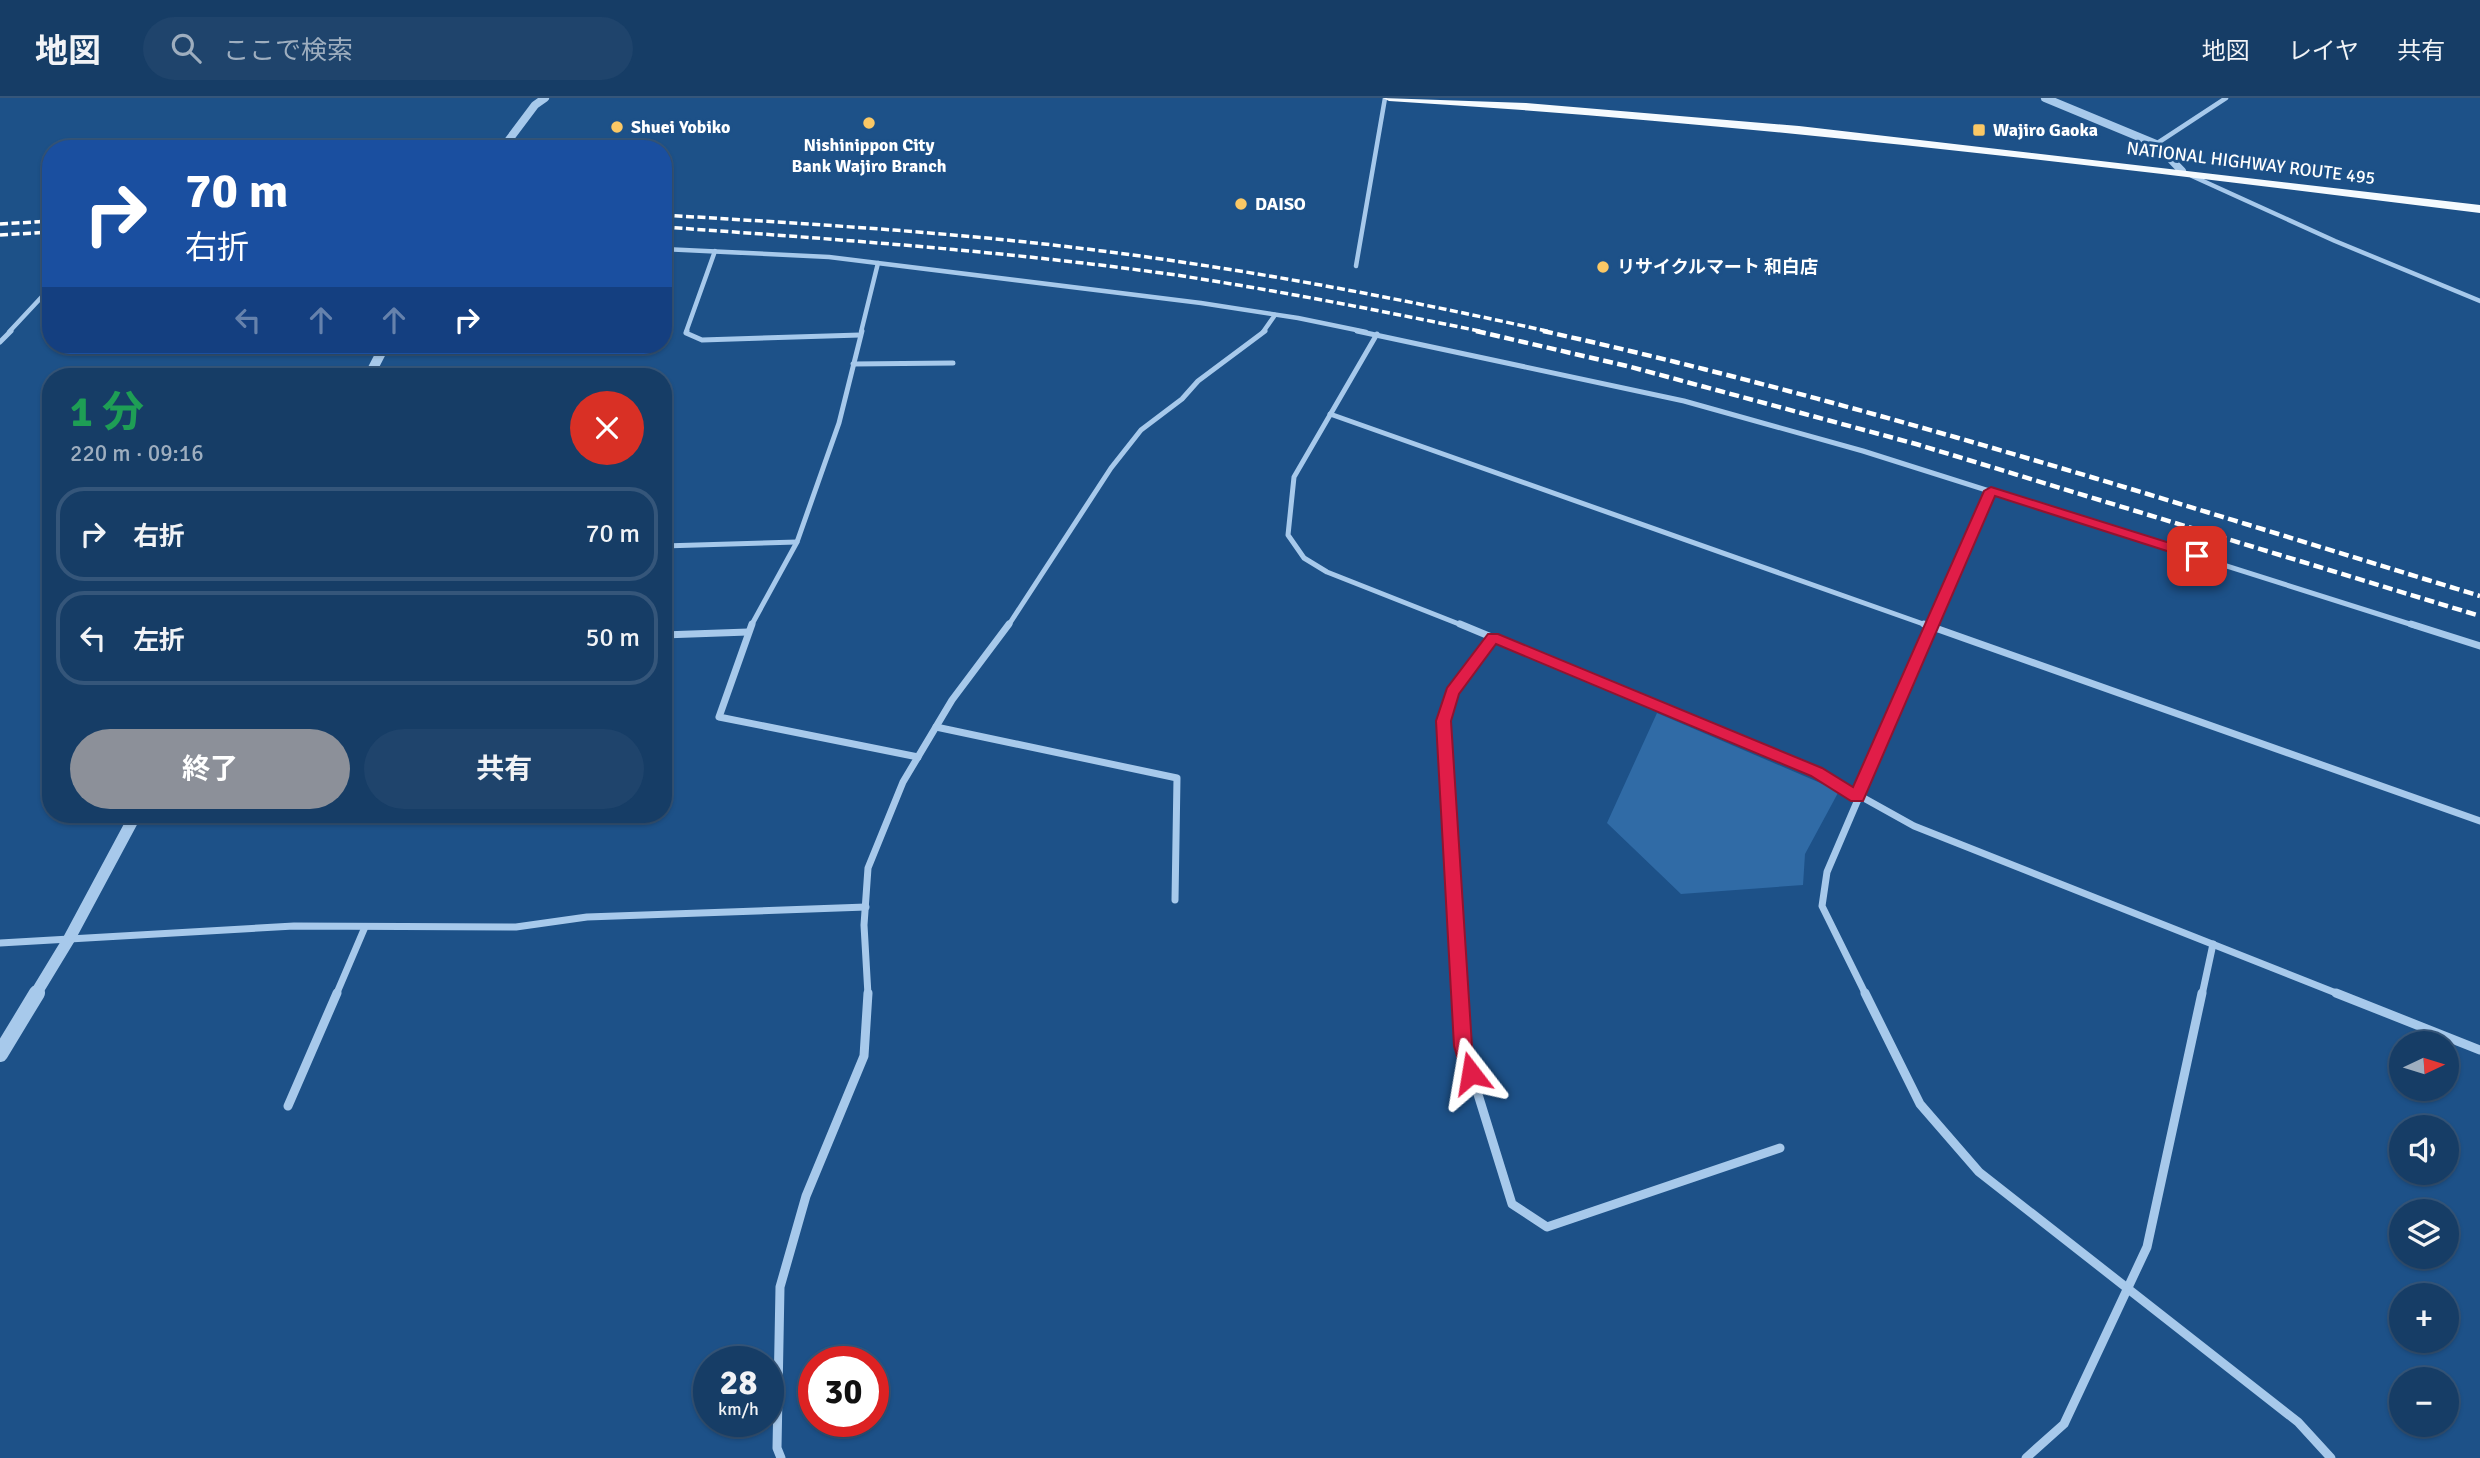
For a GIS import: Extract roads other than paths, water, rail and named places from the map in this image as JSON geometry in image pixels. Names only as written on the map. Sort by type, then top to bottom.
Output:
[{"type":"highway","name":"NATIONAL HIGHWAY ROUTE 495","points":[[1387,98],[1714,120],[2182,171],[2480,209]]},
{"type":"street","points":[[509,140],[535,105],[545,98]]},
{"type":"street","points":[[1356,266],[1387,98]]},
{"type":"street","points":[[2045,98],[2156,144],[2182,171],[2334,242],[2480,301]]},
{"type":"street","points":[[2156,144],[2226,98]]},
{"type":"street","points":[[672,249],[829,257],[1275,314],[1684,401],[1991,491],[2480,646]]},
{"type":"street","points":[[715,251],[686,333],[702,340],[860,335]]},
{"type":"street","points":[[878,263],[839,423],[797,542],[748,632],[719,717],[918,757]]},
{"type":"street","points":[[0,342],[42,297]]},
{"type":"street","points":[[781,1458],[777,1448],[780,1287],[806,1196],[864,1056],[869,1009],[864,925],[868,868],[903,782],[952,700],[1025,603],[1111,468],[1141,430],[1182,399],[1198,381],[1266,330],[1275,314]]},
{"type":"street","points":[[1377,334],[1294,477],[1288,536],[1304,558],[1327,572],[1493,637],[1817,772],[1857,797],[1914,825],[2480,1050]]},
{"type":"street","points":[[853,364],[953,363]]},
{"type":"street","points":[[1330,414],[2480,821]]},
{"type":"street","points":[[1991,491],[1826,872],[1822,906],[1920,1104],[1979,1172],[2298,1422],[2331,1458]]},
{"type":"street","points":[[672,546],[797,542]]},
{"type":"street","points":[[672,635],[748,632]]},
{"type":"street","points":[[1493,637],[1452,692],[1443,721],[1463,1046],[1512,1204],[1547,1227],[1780,1147]]},
{"type":"street","points":[[936,727],[1177,778],[1175,900]]},
{"type":"street","points":[[0,1054],[69,940],[131,823]]},
{"type":"street","points":[[0,943],[294,926],[516,927],[587,918],[866,907]]},
{"type":"street","points":[[288,1106],[365,927]]},
{"type":"street","points":[[2026,1458],[2064,1424],[2147,1247],[2213,944]]},
{"type":"railway","points":[[672,216],[938,234],[1102,251],[1327,286],[1551,332]]},
{"type":"railway","points":[[0,224],[42,222]]},
{"type":"railway","points":[[672,228],[920,246],[1176,275],[1484,332]]},
{"type":"railway","points":[[0,235],[42,233]]},
{"type":"railway","points":[[1476,331],[1631,367],[1916,444],[2480,616]]},
{"type":"railway","points":[[1543,331],[1779,389],[2014,454],[2480,596]]},
{"type":"place","name":"Nishinippon City Bank Wajiro Branch","points":[[869,123]]},
{"type":"place","name":"Shuei Yobiko","points":[[617,127]]},
{"type":"place","name":"Wajiro Gaoka","points":[[1979,130]]},
{"type":"place","name":"DAISO","points":[[1241,204]]},
{"type":"place","name":"リサイクルマート 和白店","points":[[1603,267]]}]
